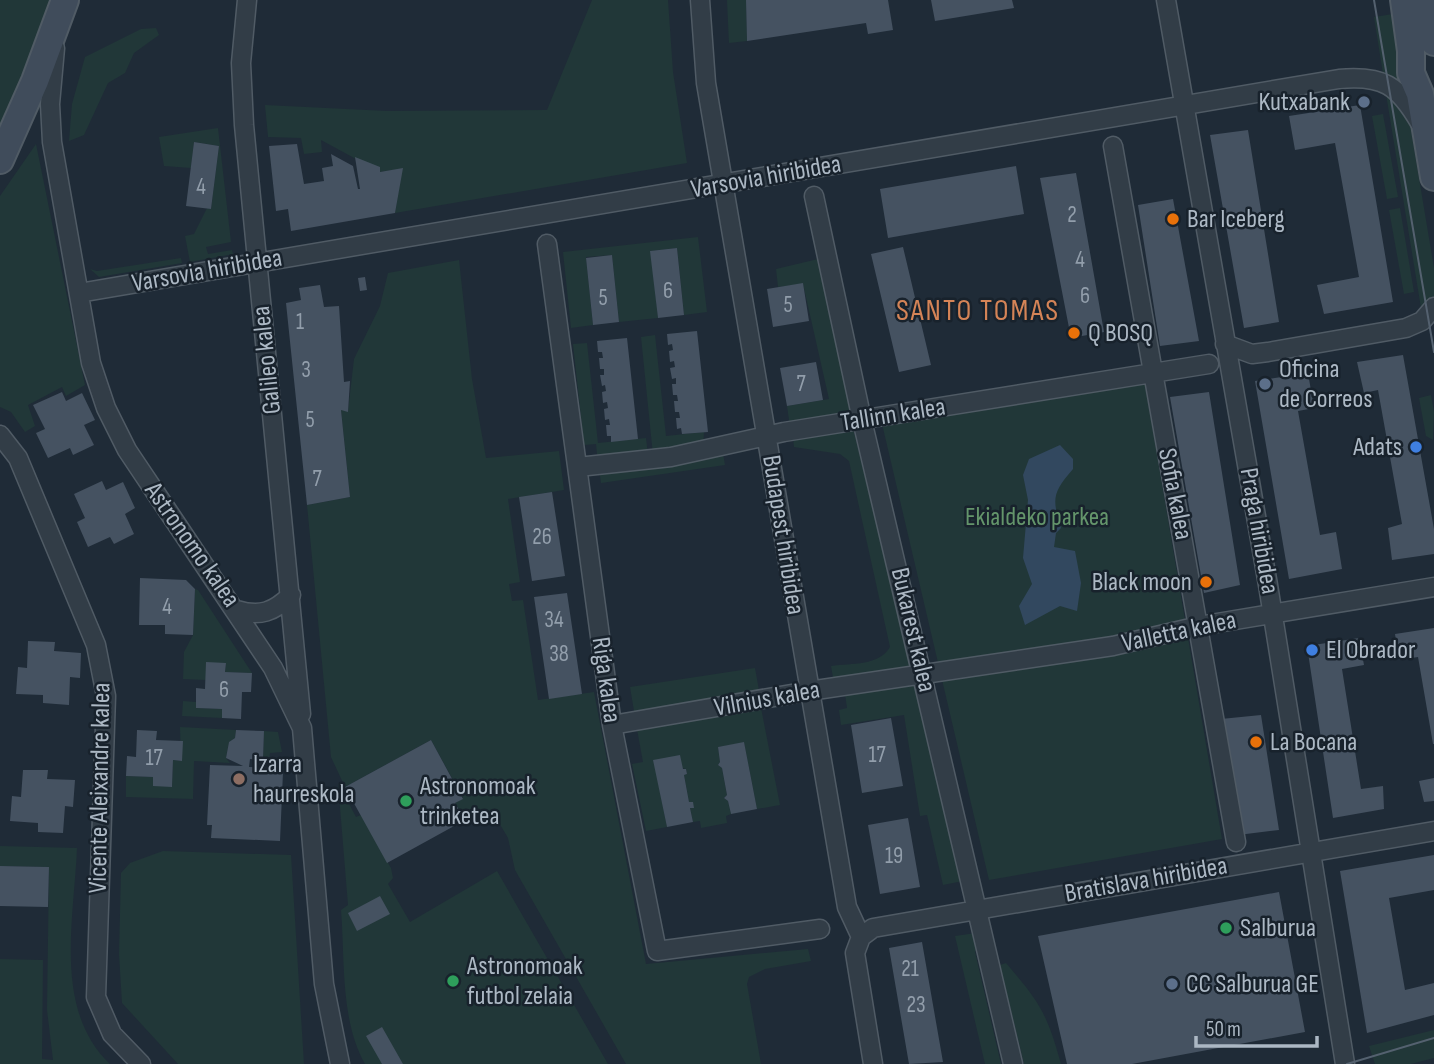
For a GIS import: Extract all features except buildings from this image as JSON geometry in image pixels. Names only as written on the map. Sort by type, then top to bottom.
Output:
[{"type":"main road","points":[[1404,0],[1423,54],[1411,74],[1419,94],[1434,177]]},
{"type":"main road","points":[[1425,0],[1434,42]]},
{"type":"main road","name":"Astronomo kalea","points":[[0,160],[62,12]]},
{"type":"street","name":"Galileo kalea","points":[[247,0],[241,88],[302,728]]},
{"type":"street","name":"Budapest hiribidea","points":[[700,0],[706,83],[809,691],[847,907],[861,937],[855,953],[873,1064]]},
{"type":"street","name":"Praga hiribidea","points":[[1166,0],[1273,614],[1345,1064]]},
{"type":"street","name":"Astronomo kalea","points":[[62,12],[50,119],[59,191],[91,363],[106,408],[127,450],[237,610],[273,668],[302,728],[324,984],[340,1064]]},
{"type":"street","name":"Varsovia hiribidea","points":[[79,293],[723,185],[1184,104],[1364,77],[1380,80],[1399,92],[1427,135]]},
{"type":"street","name":"Sofia kalea","points":[[1113,146],[1236,842]]},
{"type":"street","name":"Bukarest kalea","points":[[814,196],[862,420],[1013,1064]]},
{"type":"street","name":"Riga kalea","points":[[547,244],[612,725],[657,951],[820,929]]},
{"type":"street","points":[[1225,344],[1252,354],[1294,348],[1406,328],[1422,321],[1434,307]]},
{"type":"street","name":"Tallinn kalea","points":[[578,467],[671,457],[766,436],[1209,364]]},
{"type":"street","name":"Vicente Aleixandre kalea","points":[[0,435],[18,458],[101,657],[106,696],[96,997],[112,1034],[141,1064]]},
{"type":"street","name":"Valletta kalea","points":[[923,673],[1113,646],[1199,626],[1434,587]]},
{"type":"street","points":[[237,610],[252,614],[269,612],[291,595]]},
{"type":"street","name":"Vilnius kalea","points":[[612,725],[923,673]]},
{"type":"street","name":"Bratislava hiribidea","points":[[861,937],[882,926],[1434,831]]},
{"type":"green space","points":[[0,0],[52,0],[0,148]]},
{"type":"green space","points":[[592,0],[668,0],[673,72],[687,163],[395,213],[402,169],[380,172],[321,140],[322,152],[304,154],[301,138],[268,137],[265,105],[387,111],[547,110]]},
{"type":"green space","points":[[727,0],[746,0],[747,41],[729,43]]},
{"type":"green space","points":[[1399,13],[1404,84],[1383,74],[1374,17]]},
{"type":"green space","points":[[156,28],[159,35],[134,53],[125,73],[108,83],[84,135],[69,141],[72,104],[85,57],[141,29]]},
{"type":"green space","points":[[1385,88],[1408,112],[1434,268],[1434,299],[1422,314]]},
{"type":"green space","points":[[1383,114],[1398,197],[1387,199],[1372,116]]},
{"type":"green space","points":[[218,128],[231,242],[206,247],[208,254],[232,250],[233,254],[190,262],[185,236],[194,234],[207,208],[211,209],[219,146],[194,142],[191,168],[164,166],[159,137]]},
{"type":"green space","points":[[36,144],[85,385],[66,396],[62,387],[28,405],[35,426],[25,432],[11,412],[0,407],[0,196]]},
{"type":"green space","points":[[1400,208],[1414,292],[1404,294],[1389,210]]},
{"type":"green space","points":[[698,237],[707,312],[684,315],[677,248],[651,251],[658,318],[619,322],[612,255],[586,257],[593,325],[571,328],[563,252]]},
{"type":"green space","points":[[181,258],[182,263],[99,277],[90,269],[97,271]]},
{"type":"green space","points":[[818,259],[855,416],[790,427],[787,406],[829,399],[803,284],[778,287],[776,269]]},
{"type":"green space","points":[[459,260],[472,379],[486,458],[559,451],[564,490],[508,499],[520,582],[509,584],[512,601],[523,600],[538,700],[594,692],[646,964],[808,949],[811,961],[765,969],[749,977],[747,984],[761,1064],[626,1064],[515,870],[508,838],[498,821],[459,809],[455,803],[463,798],[431,740],[345,787],[331,757],[307,505],[350,497],[341,410],[348,411],[354,359],[380,306],[388,273]]},
{"type":"green space","points":[[655,335],[666,436],[704,432],[703,447],[653,455],[641,337]]},
{"type":"green space","points":[[587,343],[598,443],[646,438],[648,455],[598,464],[596,444],[584,445],[573,344]]},
{"type":"green space","name":"Ekialdeko parkea","points":[[1142,366],[1222,839],[989,880],[879,411]]},
{"type":"green space","points":[[1431,395],[1434,412],[1433,440],[1426,436],[1419,398]]},
{"type":"green space","points":[[853,428],[912,669],[834,683],[831,666],[872,661],[890,647],[849,461],[840,454],[794,447],[793,438]]},
{"type":"green space","points":[[722,448],[725,465],[601,483],[599,468]]},
{"type":"green space","points":[[195,589],[252,673],[225,672],[226,663],[206,680],[183,679],[184,652],[193,635]]},
{"type":"green space","points":[[755,668],[760,696],[635,717],[630,687]]},
{"type":"green space","points":[[917,682],[963,881],[943,885],[927,815],[920,816],[904,715],[841,725],[839,710],[847,708],[845,694]]},
{"type":"green space","points":[[183,701],[196,702],[196,708],[222,709],[222,718],[182,716]]},
{"type":"green space","points":[[761,708],[780,805],[757,809],[744,743],[718,747],[718,765],[722,768],[727,795],[724,798],[728,801],[731,814],[726,816],[727,823],[701,828],[700,821],[693,822],[690,808],[693,807],[693,802],[689,802],[684,775],[687,774],[686,769],[654,761],[667,827],[646,831],[632,764],[643,762],[637,729]]},
{"type":"green space","points":[[180,727],[236,730],[235,738],[229,742],[226,758],[230,763],[194,761],[193,799],[126,797],[126,776],[153,777],[153,786],[172,786],[173,760],[181,761]]},
{"type":"green space","points":[[264,731],[278,732],[282,752],[270,753],[269,760],[263,760]]},
{"type":"green space","name":"Astronomoak futbol zelaia","points":[[338,783],[356,817],[361,815],[391,868],[393,878],[388,884],[410,922],[497,871],[608,1064],[365,1064],[351,1028],[345,989],[341,910],[348,905]]},
{"type":"green space","points":[[0,846],[77,848],[71,934],[74,991],[80,1018],[92,1042],[110,1064],[0,1064],[0,959],[43,960],[42,1059],[53,1060],[47,1010],[49,867],[0,866]]},
{"type":"green space","points":[[163,851],[291,855],[304,1064],[178,1064],[122,1003],[119,954],[121,873],[130,863]]},
{"type":"green space","points":[[976,933],[978,946],[975,952],[1001,1064],[985,1064],[955,936]]},
{"type":"green space","points":[[1006,963],[1041,1009],[1061,1064],[1024,1064],[1000,965]]},
{"type":"green space","points":[[1434,1030],[1434,1058],[1411,1064],[1375,1064],[1369,1046]]},
{"type":"water","points":[[1060,445],[1073,459],[1073,469],[1061,484],[1056,497],[1061,528],[1056,533],[1054,547],[1075,551],[1081,583],[1077,611],[1060,606],[1025,625],[1019,606],[1032,584],[1023,558],[1028,500],[1023,475],[1029,459]]},
{"type":"tram line","points":[[1374,0],[1434,352]]},
{"type":"tram line","points":[[1347,1064],[1434,1038]]},
{"type":"place","name":"Kutxabank","points":[[1364,102]]},
{"type":"place","name":"Bar Iceberg","points":[[1173,219]]},
{"type":"place","name":"Q BOSQ","points":[[1074,333]]},
{"type":"place","name":"Oficina de Correos","points":[[1265,384]]},
{"type":"place","name":"Adats","points":[[1416,447]]},
{"type":"place","name":"Black moon","points":[[1206,582]]},
{"type":"place","name":"El Obrador","points":[[1312,650]]},
{"type":"place","name":"La Bocana","points":[[1256,742]]},
{"type":"place","name":"Izarra haurreskola","points":[[239,779]]},
{"type":"place","name":"Astronomoak trinketea","points":[[406,801]]},
{"type":"place","name":"Salburua","points":[[1226,928]]},
{"type":"place","name":"Astronomoak futbol zelaia","points":[[453,981]]},
{"type":"place","name":"CC Salburua GE","points":[[1172,984]]},
{"type":"district","name":"SANTO TOMAS","points":[[978,311]]}]
